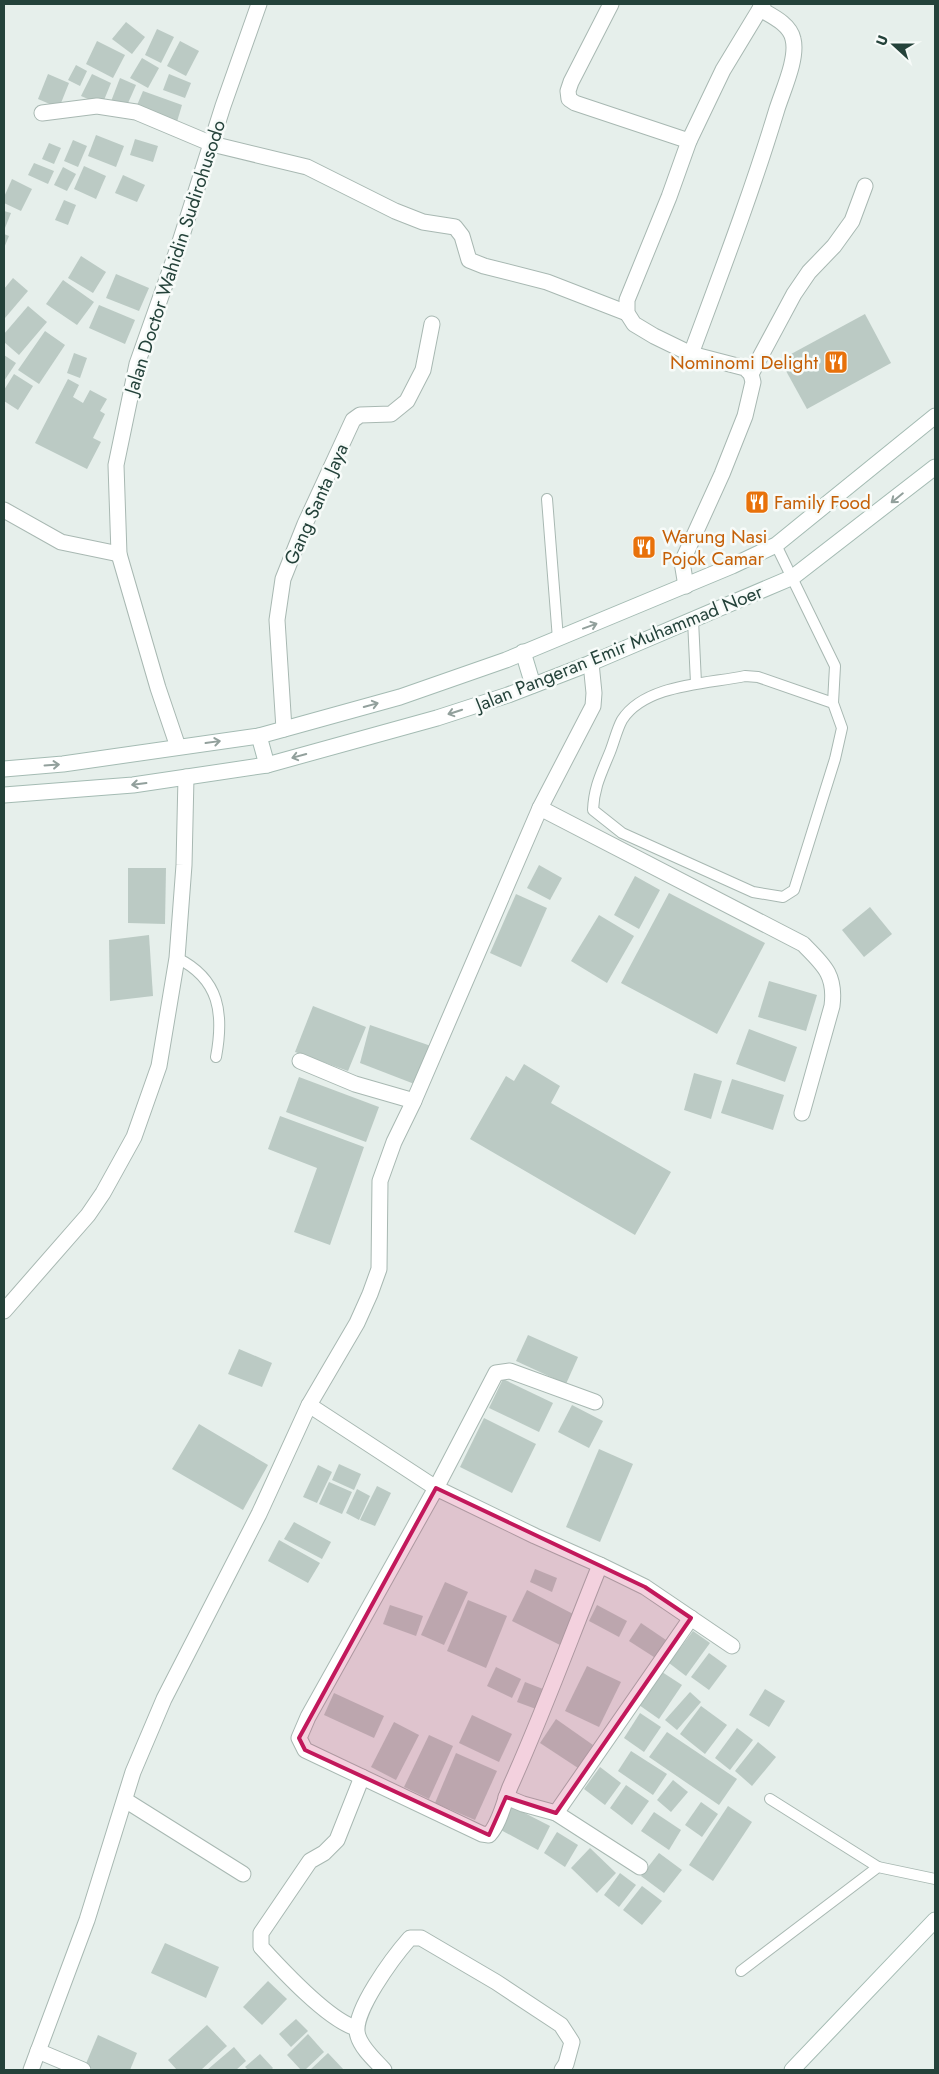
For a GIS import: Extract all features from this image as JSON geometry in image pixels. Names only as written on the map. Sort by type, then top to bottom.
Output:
[{"type":"street","name":"Jalan Doctor Wahidin Sudirohusodo","points":[[178,747],[158,688],[119,554],[116,465],[137,364],[259,4]]},
{"type":"street","points":[[611,4],[571,82],[568,91],[569,99],[574,103],[689,141]]},
{"type":"street","points":[[627,313],[628,300],[689,141],[723,70],[761,6],[779,20],[791,33],[794,41],[791,64],[756,179],[691,354]]},
{"type":"street","points":[[42,113],[97,106],[136,112],[212,144],[307,167],[395,211],[423,222],[455,227],[462,236],[468,260],[546,282],[627,313],[634,324],[691,354],[745,368],[751,374],[753,382],[745,416],[722,474],[682,562],[686,586]]},
{"type":"street","points":[[751,374],[794,294],[809,272],[834,246],[852,221],[865,186]]},
{"type":"street","name":"Gang Santa Jaya","points":[[284,729],[277,620],[283,579],[305,524],[353,420],[360,415],[391,414],[407,401],[423,370],[432,324]]},
{"type":"street","name":"Jalan Pangeran Emir Muhammad Noer","points":[[4,768],[63,764],[259,736],[400,697],[523,652],[686,586],[776,545],[935,416]]},
{"type":"street","name":"Jalan Pangeran Emir Muhammad Noer","points":[[4,795],[133,785],[267,765],[437,718],[533,685],[591,663],[793,578],[935,467]]},
{"type":"street","points":[[4,510],[61,542],[119,554]]},
{"type":"street","points":[[523,652],[533,685]]},
{"type":"street","points":[[31,2070],[87,1920],[133,1772],[164,1699],[241,1549],[309,1405],[357,1323],[370,1294],[379,1269],[380,1181],[394,1142],[414,1101],[540,808],[593,706],[594,693],[591,663]]},
{"type":"street","points":[[259,736],[267,765]]},
{"type":"street","points":[[4,1311],[88,1215],[103,1193],[134,1137],[159,1066],[177,958],[184,865],[186,777]]},
{"type":"street","points":[[540,808],[803,944],[824,965],[830,976],[834,992],[832,1006],[802,1113]]},
{"type":"street","points":[[300,1061],[355,1084],[414,1101]]},
{"type":"street","points":[[595,1402],[510,1371],[496,1373],[436,1488],[308,1717],[299,1738],[305,1750],[482,1834],[489,1835],[494,1830],[536,1728],[600,1565]]},
{"type":"street","points":[[309,1405],[436,1488],[645,1587],[732,1646]]},
{"type":"street","points":[[556,1813],[691,1618]]},
{"type":"street","points":[[356,2028],[334,2018],[276,1964],[261,1947],[261,1933],[310,1861],[324,1853],[337,1840],[362,1778]]},
{"type":"street","points":[[506,1797],[556,1813],[640,1867]]},
{"type":"street","points":[[125,1800],[243,1874]]},
{"type":"street","points":[[792,2070],[935,1920]]},
{"type":"street","points":[[384,2070],[362,2044],[356,2028],[361,2011],[397,1953],[410,1938],[421,1938],[496,1982],[561,2025],[572,2042],[566,2064],[562,2070]]},
{"type":"street","points":[[38,2051],[83,2070]]},
{"type":"lane","points":[[547,499],[558,638]]},
{"type":"lane","points":[[776,545],[835,666],[833,703],[842,728],[835,759],[794,890],[783,897],[753,892],[622,833],[593,810],[594,792],[622,720],[642,700],[696,683],[714,682],[745,676],[758,677],[833,703]]},
{"type":"lane","points":[[693,620],[696,683]]},
{"type":"lane","points":[[177,958],[193,966],[216,997],[219,1011],[220,1037],[216,1057]]},
{"type":"lane","points":[[770,1799],[878,1867],[935,1879]]},
{"type":"lane","points":[[742,1971],[878,1867]]},
{"type":"highlighted area","points":[[436,1488],[645,1587],[691,1618],[556,1813],[506,1797],[489,1835],[305,1750],[299,1738]]},
{"type":"building","points":[[126,22],[145,37],[132,54],[112,39]]},
{"type":"building","points":[[157,29],[174,37],[161,63],[145,55]]},
{"type":"building","points":[[97,41],[125,55],[113,78],[86,64]]},
{"type":"building","points":[[180,41],[199,51],[186,76],[167,66]]},
{"type":"building","points":[[142,58],[159,68],[148,88],[130,78]]},
{"type":"building","points":[[76,65],[87,71],[80,86],[68,80]]},
{"type":"building","points":[[48,74],[69,83],[59,108],[38,99]]},
{"type":"building","points":[[92,74],[111,83],[102,105],[81,96]]},
{"type":"building","points":[[169,74],[191,83],[185,98],[163,90]]},
{"type":"building","points":[[120,78],[136,85],[125,110],[110,104]]},
{"type":"building","points":[[143,91],[182,105],[176,125],[135,110]]},
{"type":"building","points":[[96,135],[124,146],[116,167],[88,156]]},
{"type":"building","points":[[135,139],[158,146],[153,162],[130,155]]},
{"type":"building","points":[[73,140],[87,146],[78,167],[64,161]]},
{"type":"building","points":[[49,143],[61,148],[54,164],[42,159]]},
{"type":"building","points":[[34,163],[54,171],[48,184],[28,175]]},
{"type":"building","points":[[84,166],[106,176],[96,199],[74,189]]},
{"type":"building","points":[[63,167],[76,174],[67,191],[54,185]]},
{"type":"building","points":[[123,175],[145,185],[137,202],[115,193]]},
{"type":"building","points":[[12,179],[32,189],[21,211],[4,203],[4,197]]},
{"type":"building","points":[[64,200],[76,205],[68,225],[55,220]]},
{"type":"building","points":[[4,211],[11,213],[5,228],[4,228]]},
{"type":"building","points":[[4,234],[9,236],[4,248]]},
{"type":"building","points":[[81,256],[106,272],[93,293],[68,278]]},
{"type":"building","points":[[116,274],[149,288],[139,311],[106,298]]},
{"type":"building","points":[[13,278],[28,291],[5,318],[4,289]]},
{"type":"building","points":[[63,280],[94,302],[77,325],[46,304]]},
{"type":"building","points":[[99,305],[135,320],[125,344],[89,328]]},
{"type":"building","points":[[28,306],[47,322],[19,355],[4,342],[4,334]]},
{"type":"building","name":"Nominomi Delight","points":[[865,314],[891,363],[807,409],[780,360]]},
{"type":"building","points":[[45,331],[65,345],[39,384],[18,370]]},
{"type":"building","points":[[74,353],[87,358],[80,378],[67,373]]},
{"type":"building","points":[[4,355],[16,363],[4,381]]},
{"type":"building","points":[[14,374],[33,386],[18,410],[4,401],[4,390]]},
{"type":"building","points":[[68,379],[79,385],[73,397],[83,403],[90,390],[107,399],[100,411],[105,414],[93,438],[101,442],[87,469],[35,443]]},
{"type":"building","points":[[539,865],[562,878],[550,900],[527,888]]},
{"type":"building","points":[[128,868],[166,868],[165,924],[128,923]]},
{"type":"building","points":[[635,876],[660,890],[639,929],[614,915]]},
{"type":"building","points":[[669,893],[765,943],[717,1034],[621,983]]},
{"type":"building","points":[[516,894],[547,908],[521,967],[490,953]]},
{"type":"building","points":[[870,907],[892,934],[864,957],[842,930]]},
{"type":"building","points":[[599,915],[634,936],[607,983],[571,961]]},
{"type":"building","points":[[149,935],[153,996],[110,1001],[109,940]]},
{"type":"building","points":[[769,981],[817,995],[806,1031],[758,1017]]},
{"type":"building","points":[[313,1006],[366,1027],[348,1071],[295,1052]]},
{"type":"building","points":[[370,1025],[431,1046],[417,1085],[360,1063]]},
{"type":"building","points":[[749,1029],[797,1047],[785,1082],[736,1064]]},
{"type":"building","points":[[524,1064],[560,1086],[551,1103],[671,1172],[635,1235],[470,1139],[506,1076],[514,1081]]},
{"type":"building","points":[[694,1073],[722,1081],[711,1119],[684,1110]]},
{"type":"building","points":[[299,1077],[379,1107],[366,1142],[286,1112]]},
{"type":"building","points":[[732,1079],[784,1095],[773,1130],[721,1113]]},
{"type":"building","points":[[280,1116],[364,1147],[330,1245],[294,1232],[317,1168],[268,1149]]},
{"type":"building","points":[[528,1335],[578,1357],[566,1384],[516,1361]]},
{"type":"building","points":[[239,1349],[272,1363],[262,1387],[228,1374]]},
{"type":"building","points":[[503,1379],[553,1403],[539,1432],[489,1408]]},
{"type":"building","points":[[572,1405],[603,1421],[589,1448],[558,1432]]},
{"type":"building","points":[[484,1418],[536,1444],[512,1493],[460,1467]]},
{"type":"building","points":[[199,1424],[268,1465],[243,1510],[172,1469]]},
{"type":"building","points":[[599,1449],[633,1464],[600,1542],[566,1527]]},
{"type":"building","points":[[339,1464],[361,1474],[354,1490],[332,1480]]},
{"type":"building","points":[[318,1465],[332,1472],[317,1503],[303,1497]]},
{"type":"building","points":[[329,1482],[352,1492],[342,1514],[319,1504]]},
{"type":"building","points":[[377,1486],[391,1493],[375,1526],[360,1520]]},
{"type":"building","points":[[357,1489],[370,1496],[359,1520],[346,1513]]},
{"type":"building","points":[[294,1522],[331,1542],[322,1559],[284,1539]]},
{"type":"building","points":[[279,1540],[320,1563],[308,1583],[268,1561]]},
{"type":"building","points":[[535,1569],[557,1578],[552,1592],[530,1582]]},
{"type":"building","points":[[445,1582],[468,1592],[444,1645],[421,1635]]},
{"type":"building","points":[[527,1590],[575,1615],[560,1645],[512,1621]]},
{"type":"building","points":[[468,1600],[507,1616],[486,1668],[447,1651]]},
{"type":"building","points":[[390,1605],[423,1616],[416,1636],[383,1624]]},
{"type":"building","points":[[597,1605],[627,1621],[619,1637],[589,1621]]},
{"type":"building","points":[[641,1623],[669,1642],[657,1659],[629,1641]]},
{"type":"building","points":[[693,1631],[710,1643],[686,1676],[669,1663]]},
{"type":"building","points":[[709,1653],[727,1666],[709,1690],[691,1677]]},
{"type":"building","points":[[587,1666],[621,1682],[599,1727],[565,1711]]},
{"type":"building","points":[[496,1667],[521,1679],[512,1698],[487,1686]]},
{"type":"building","points":[[662,1672],[682,1685],[659,1719],[639,1705]]},
{"type":"building","points":[[525,1682],[543,1689],[536,1709],[517,1702]]},
{"type":"building","points":[[765,1689],[785,1701],[769,1727],[749,1715]]},
{"type":"building","points":[[690,1692],[701,1702],[677,1730],[665,1720]]},
{"type":"building","points":[[334,1693],[384,1716],[374,1738],[324,1715]]},
{"type":"building","points":[[701,1706],[727,1725],[705,1754],[680,1734]]},
{"type":"building","points":[[640,1713],[661,1727],[644,1752],[624,1738]]},
{"type":"building","points":[[472,1715],[512,1734],[499,1762],[459,1743]]},
{"type":"building","points":[[556,1719],[593,1745],[578,1768],[540,1743]]},
{"type":"building","points":[[394,1722],[419,1735],[396,1780],[371,1767]]},
{"type":"building","points":[[737,1728],[753,1740],[730,1770],[715,1758]]},
{"type":"building","points":[[667,1732],[737,1779],[719,1805],[649,1757]]},
{"type":"building","points":[[429,1735],[453,1746],[429,1799],[404,1787]]},
{"type":"building","points":[[758,1742],[776,1757],[752,1786],[735,1771]]},
{"type":"building","points":[[631,1751],[667,1774],[653,1795],[618,1771]]},
{"type":"building","points":[[456,1753],[497,1771],[475,1820],[435,1803]]},
{"type":"building","points":[[600,1767],[621,1783],[605,1805],[584,1789]]},
{"type":"building","points":[[673,1780],[688,1792],[671,1812],[657,1800]]},
{"type":"building","points":[[626,1785],[649,1801],[632,1825],[610,1808]]},
{"type":"building","points":[[701,1802],[718,1814],[702,1837],[685,1825]]},
{"type":"building","points":[[511,1806],[550,1826],[538,1850],[499,1829]]},
{"type":"building","points":[[728,1806],[752,1822],[713,1881],[689,1865]]},
{"type":"building","points":[[654,1812],[681,1830],[669,1850],[641,1831]]},
{"type":"building","points":[[557,1832],[578,1845],[565,1867],[544,1853]]},
{"type":"building","points":[[590,1848],[616,1873],[597,1893],[571,1868]]},
{"type":"building","points":[[659,1853],[682,1870],[664,1893],[641,1876]]},
{"type":"building","points":[[620,1873],[636,1885],[619,1907],[604,1895]]},
{"type":"building","points":[[642,1886],[662,1901],[642,1925],[623,1910]]},
{"type":"building","points":[[165,1943],[219,1967],[206,1998],[151,1973]]},
{"type":"building","points":[[268,1981],[287,1999],[262,2025],[243,2007]]},
{"type":"building","points":[[296,2019],[308,2031],[291,2047],[279,2034]]},
{"type":"building","points":[[207,2025],[227,2046],[201,2070],[177,2070],[168,2060]]},
{"type":"building","points":[[308,2034],[324,2052],[305,2070],[301,2070],[287,2055]]},
{"type":"building","points":[[98,2035],[137,2053],[130,2070],[95,2070],[85,2066]]},
{"type":"building","points":[[234,2047],[246,2061],[236,2070],[207,2070]]},
{"type":"building","points":[[328,2053],[344,2070],[310,2070]]},
{"type":"building","points":[[260,2054],[273,2068],[271,2070],[248,2070],[245,2067]]},
{"type":"place","name":"Nominomi Delight","points":[[836,362]]},
{"type":"place","name":"Family Food","points":[[757,502]]},
{"type":"place","name":"Warung Nasi Pojok Camar","points":[[644,547]]}]
